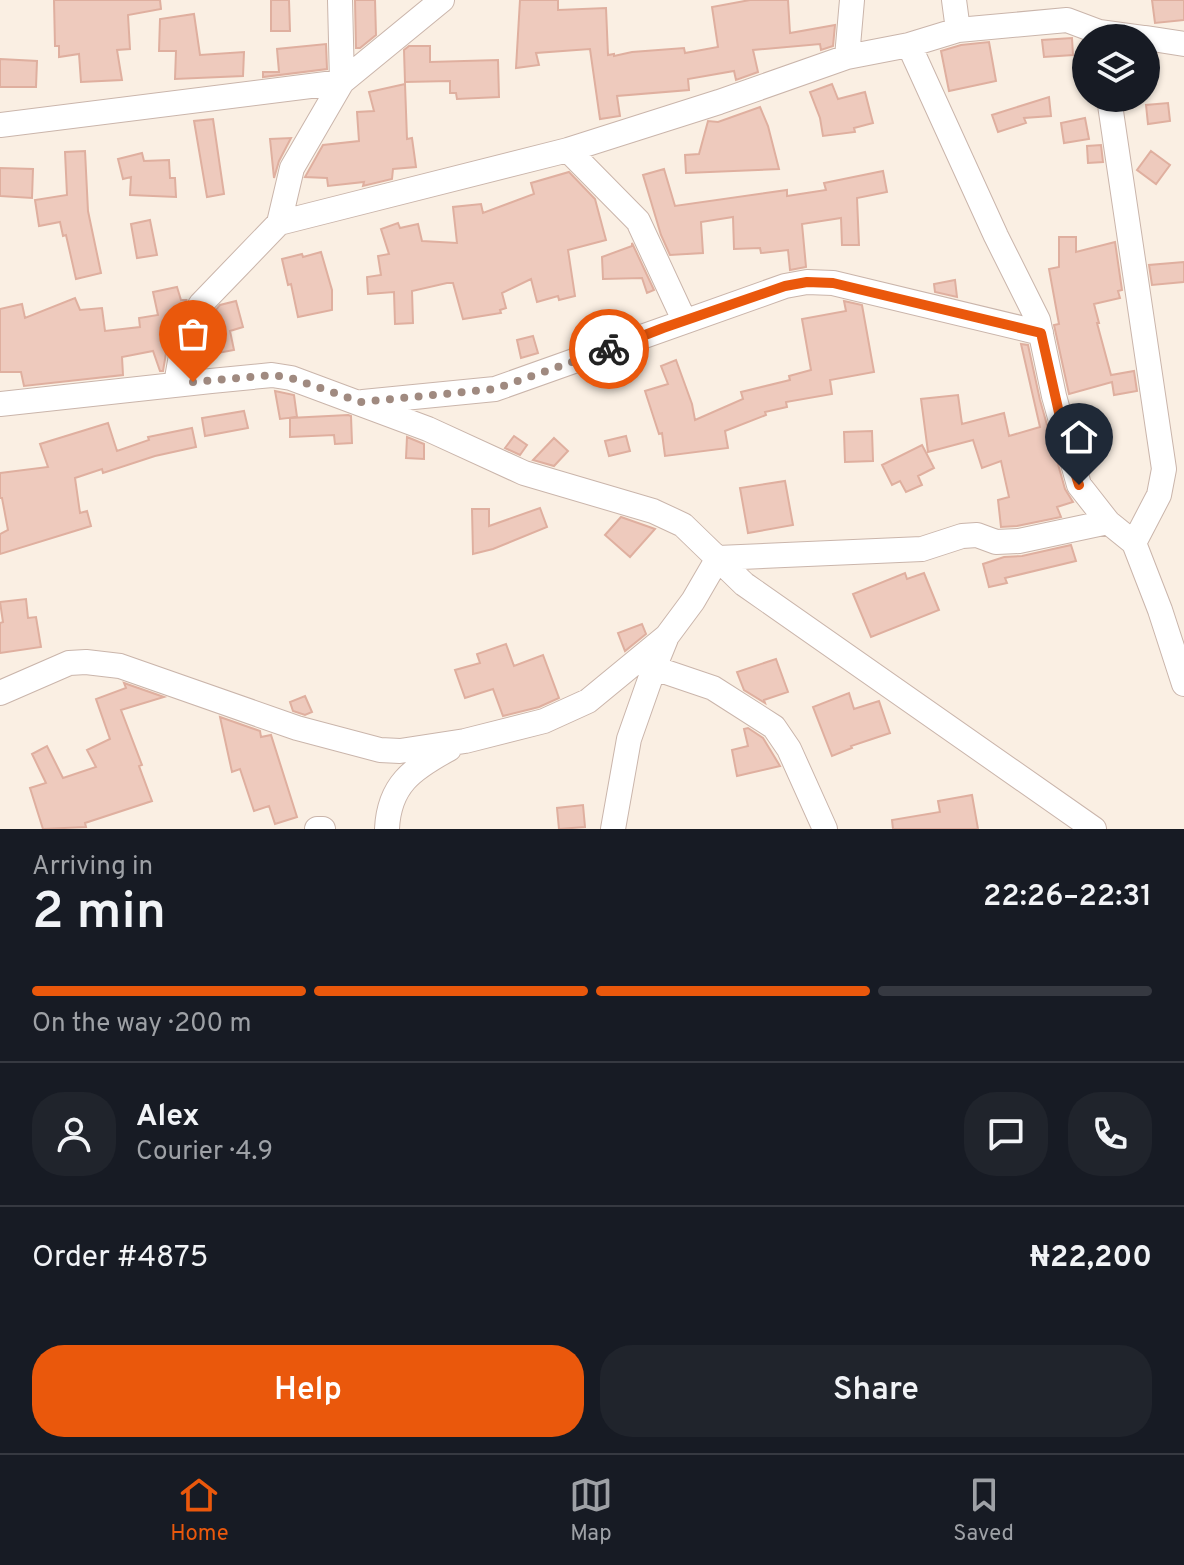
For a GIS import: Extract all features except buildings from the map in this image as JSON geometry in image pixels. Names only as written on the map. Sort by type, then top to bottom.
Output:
[{"type":"street","points":[[340,0],[342,82]]},
{"type":"street","points":[[176,384],[186,327],[211,294],[279,223],[292,168],[342,82],[442,0]]},
{"type":"street","points":[[847,57],[852,0]]},
{"type":"street","points":[[954,0],[958,30]]},
{"type":"street","points":[[279,223],[568,150],[847,57],[909,45],[958,30],[1067,10],[1085,24]]},
{"type":"street","points":[[1160,40],[1184,44]]},
{"type":"street","points":[[909,45],[1038,320],[1067,448],[1079,485],[1108,522],[1134,543],[1184,684]]},
{"type":"street","points":[[0,125],[342,82]]},
{"type":"street","points":[[1111,112],[1164,469],[1159,495],[1134,543]]},
{"type":"street","points":[[568,150],[638,221],[684,320]]},
{"type":"street","points":[[361,402],[495,389],[574,363],[684,320],[785,286],[807,282],[833,283],[1041,333]]},
{"type":"street","points":[[0,404],[272,375],[291,378],[428,429],[524,473],[653,511],[683,525],[744,584],[1094,829]]},
{"type":"street","points":[[718,558],[922,549],[962,536],[977,535],[996,542],[1019,541],[1108,522]]},
{"type":"street","points":[[0,693],[69,663],[86,662],[120,666],[297,728],[380,750],[400,751],[465,741],[544,721],[588,701],[667,636],[693,601],[718,558]]},
{"type":"street","points":[[693,601],[744,584]]},
{"type":"street","points":[[613,829],[629,739],[667,636]]},
{"type":"street","points":[[654,668],[713,688],[774,727],[789,749],[825,829]]},
{"type":"street","points":[[387,829],[388,811],[401,782],[421,764],[465,741]]},
{"type":"way so far","points":[[193,382],[272,375],[291,378],[361,402],[495,389],[609,349]]},
{"type":"route","points":[[609,349],[725,306],[807,282],[833,283],[1041,333],[1054,396],[1079,485]]}]
